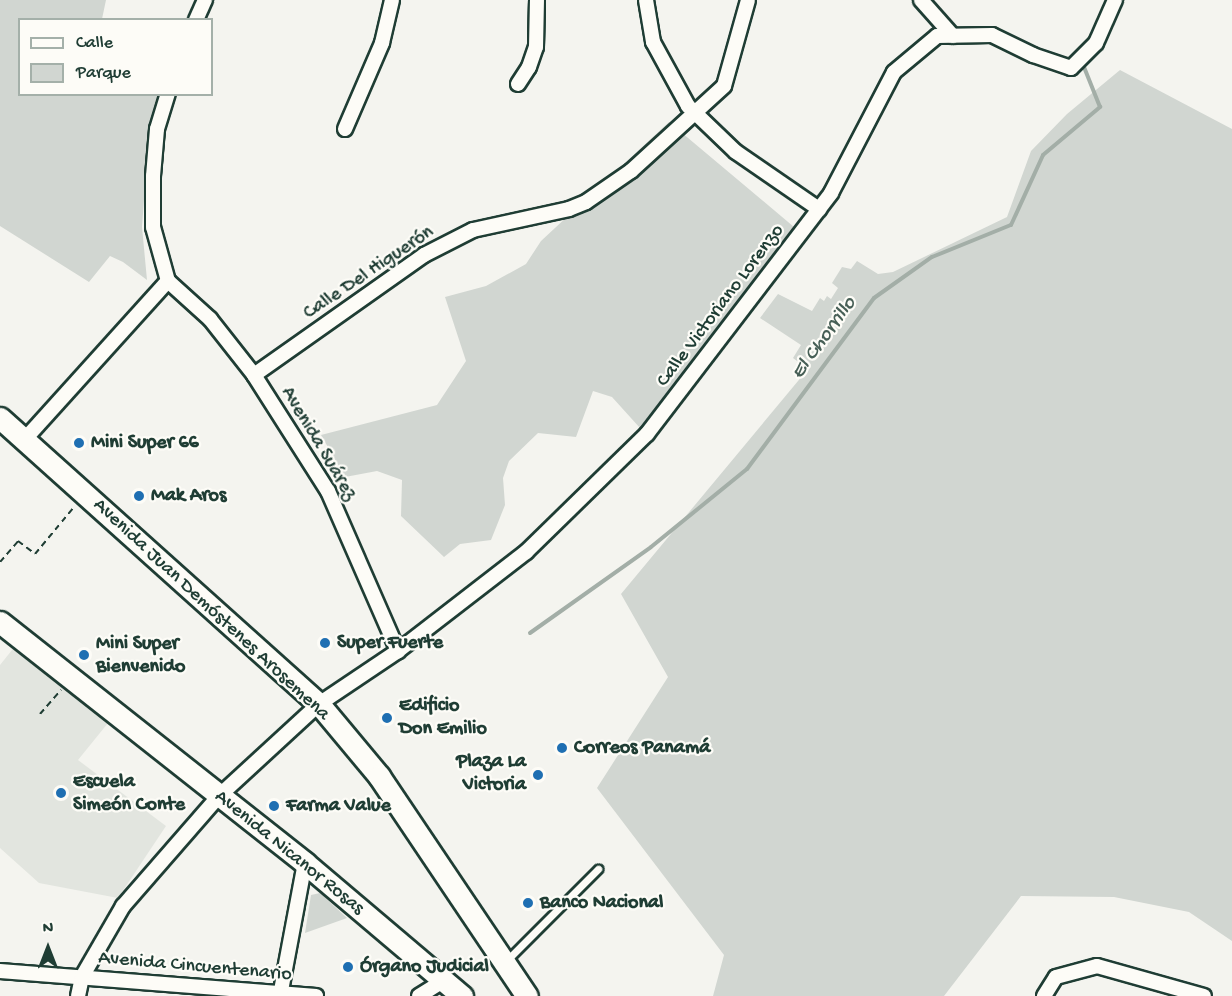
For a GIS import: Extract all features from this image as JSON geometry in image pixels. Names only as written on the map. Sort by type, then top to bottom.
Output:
[{"type":"main road","name":"Avenida Juan Demóstenes Arosemena","points":[[0,418],[319,704],[379,776],[526,996]]},
{"type":"main road","name":"Avenida Nicanor Rosas","points":[[0,622],[305,863],[462,996]]},
{"type":"street","points":[[197,18],[205,0]]},
{"type":"street","points":[[345,129],[382,43],[392,0]]},
{"type":"street","points":[[518,84],[529,67],[536,47],[537,0]]},
{"type":"street","points":[[646,0],[653,42],[688,106],[736,152],[819,209]]},
{"type":"street","name":"Calle Del Higuerón","points":[[254,375],[424,255],[456,238],[494,224],[569,209],[586,202],[631,171],[724,86],[748,0]]},
{"type":"street","points":[[921,0],[953,36]]},
{"type":"street","name":"Calle Victoriano Lorenzo","points":[[78,996],[82,977],[123,906],[219,796],[319,704],[398,651],[526,552],[647,434],[831,193],[894,72],[937,36],[992,35],[1033,56],[1071,68],[1096,43],[1115,0]]},
{"type":"street","points":[[25,439],[168,281],[153,226],[153,176],[157,129],[167,96]]},
{"type":"street","name":"Avenida Suárez","points":[[168,281],[210,319],[254,375],[328,491],[398,651]]},
{"type":"street","points":[[280,994],[305,863]]},
{"type":"street","points":[[1044,996],[1056,977],[1097,966],[1204,996]]},
{"type":"street","name":"Avenida Cincuentenario","points":[[0,971],[316,996]]},
{"type":"street","points":[[419,996],[442,981]]},
{"type":"lane","points":[[505,962],[598,869]]},
{"type":"path","points":[[0,562],[18,541],[35,554],[85,494]]},
{"type":"path","points":[[40,714],[65,686]]},
{"type":"shaded area","name":"Escuela Simeón Conte","points":[[16,645],[108,723],[78,760],[166,826],[118,898],[39,883],[0,848],[0,665]]},
{"type":"green space","points":[[0,0],[106,0],[102,18],[18,18],[18,96],[159,96],[147,159],[142,227],[147,280],[123,262],[110,256],[89,282],[0,226]]},
{"type":"green space","points":[[1120,70],[1232,129],[1232,941],[1189,912],[1114,897],[1021,896],[944,996],[713,996],[724,955],[597,788],[668,677],[621,594],[808,369],[793,358],[801,345],[760,318],[778,294],[812,311],[820,298],[824,301],[827,296],[831,299],[838,288],[832,283],[842,267],[851,269],[857,261],[878,274],[893,272],[1007,217],[1031,151],[1067,114]]},
{"type":"green space","points":[[669,122],[794,227],[640,428],[612,397],[593,391],[576,437],[538,433],[509,461],[503,478],[505,505],[491,540],[460,544],[444,557],[401,516],[402,480],[377,471],[345,477],[321,435],[437,405],[466,361],[445,297],[486,286],[526,264],[541,241]]},
{"type":"green space","points":[[320,893],[347,918],[305,933],[311,895]]},
{"type":"waterway","name":"El Chorrillo","points":[[530,633],[651,547],[747,469],[874,298],[932,257],[1011,225],[1043,155],[1100,107],[1082,62]]},
{"type":"place","name":"Mini Super 66","points":[[79,443]]},
{"type":"place","name":"Mak Aros","points":[[139,496]]},
{"type":"place","name":"Super Fuerte","points":[[325,643]]},
{"type":"place","name":"Mini Super Bienvenido","points":[[84,655]]},
{"type":"place","name":"Edificio Don Emilio","points":[[387,718]]},
{"type":"place","name":"Correos Panamá","points":[[562,748]]},
{"type":"place","name":"Plaza La Victoria","points":[[538,775]]},
{"type":"place","name":"Escuela Simeón Conte","points":[[61,793]]},
{"type":"place","name":"Farma Value","points":[[274,806]]},
{"type":"place","name":"Banco Nacional","points":[[528,903]]},
{"type":"place","name":"Órgano Judicial","points":[[348,967]]}]
